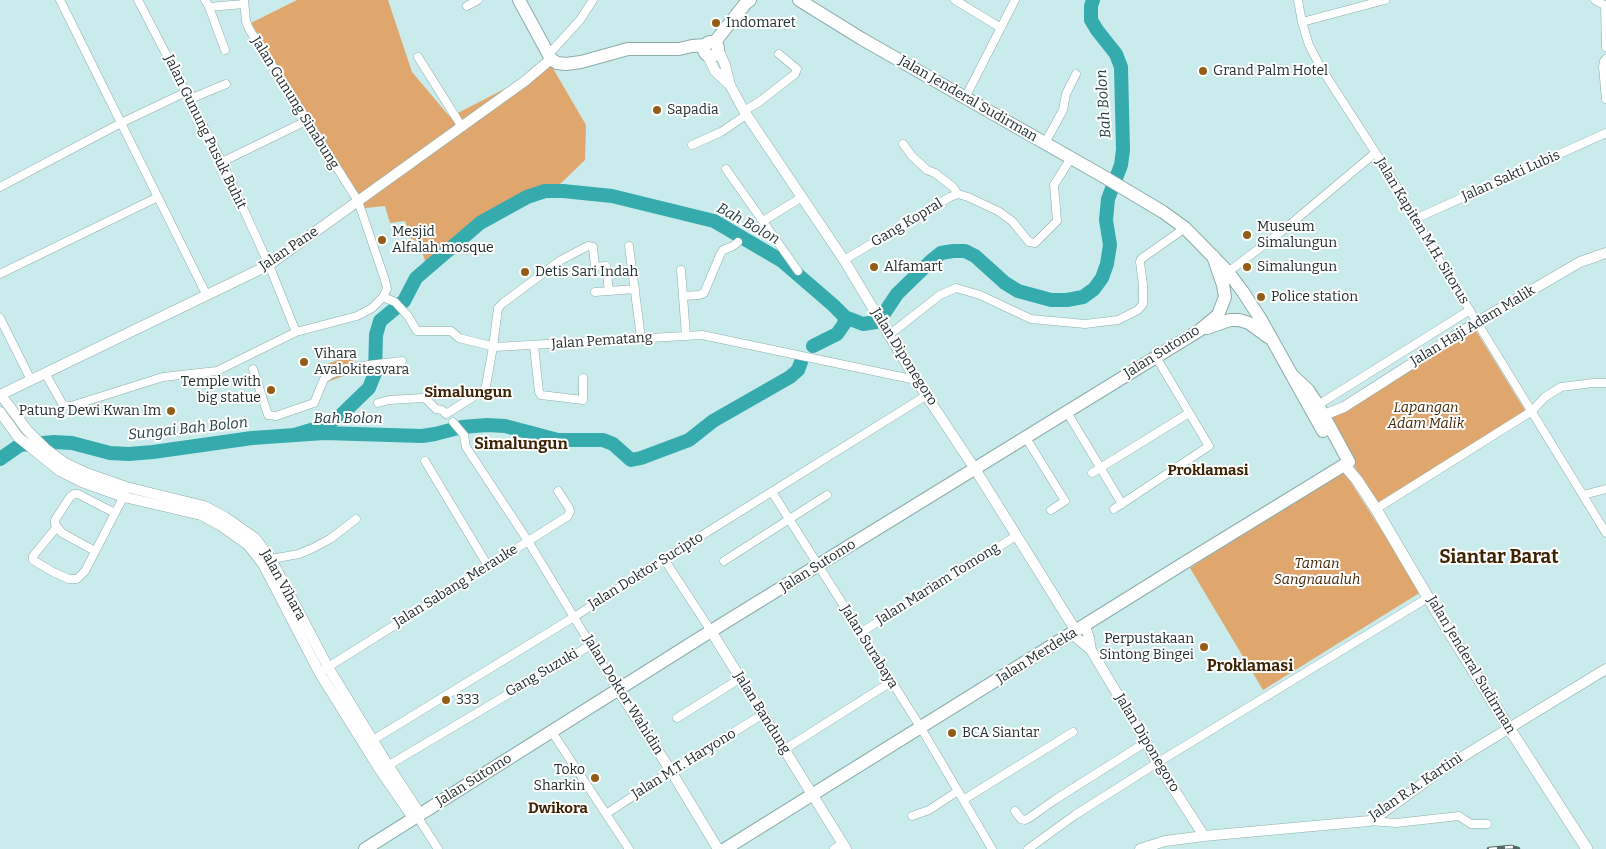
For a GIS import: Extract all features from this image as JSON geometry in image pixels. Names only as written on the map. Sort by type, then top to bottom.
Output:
[{"type":"main road","points":[[519,0],[550,56],[557,62],[566,64],[592,60],[628,49],[679,49],[690,53],[710,49],[750,0]]},
{"type":"main road","name":"Jalan Jenderal Sudirman","points":[[801,1],[862,39],[1163,212],[1185,228],[1228,272],[1256,312],[1294,376],[1303,397],[1376,509],[1509,728],[1587,849]]},
{"type":"main road","name":"Jalan Sutomo","points":[[365,849],[711,631],[1200,330],[1218,315],[1225,297],[1223,285],[1212,256]]},
{"type":"main road","points":[[1200,330],[1230,320],[1239,320],[1249,323],[1274,342]]},
{"type":"main road","name":"Jalan Jenderal Sudirman","points":[[1294,376],[1308,390],[1324,415],[1347,464]]},
{"type":"main road","name":"Jalan Merdeka","points":[[725,849],[1347,464]]},
{"type":"street","points":[[60,0],[207,296]]},
{"type":"street","name":"Jalan Gunung Pusuk Buhit","points":[[138,0],[222,162],[269,265],[296,332]]},
{"type":"street","points":[[467,6],[478,0]]},
{"type":"street","points":[[550,56],[580,20],[593,0]]},
{"type":"street","points":[[955,0],[1001,28]]},
{"type":"street","points":[[965,98],[1015,0]]},
{"type":"street","name":"Jalan Kapiten M.H. Sitorus","points":[[1298,0],[1308,45],[1321,68],[1375,153],[1606,533]]},
{"type":"street","points":[[1302,22],[1385,0]]},
{"type":"street","points":[[1594,0],[1605,6],[1606,47]]},
{"type":"street","points":[[225,50],[207,3],[244,2]]},
{"type":"street","name":"Jalan Gunung Sinabung","points":[[244,2],[249,29],[358,201],[385,280],[387,289],[383,297]]},
{"type":"street","name":"Jalan Diponegoro","points":[[710,49],[725,65],[730,85],[745,113],[844,260],[916,380],[1091,650],[1157,763],[1204,836]]},
{"type":"street","points":[[692,145],[721,132],[795,74],[797,68],[779,54]]},
{"type":"street","name":"Jalan Pane","points":[[0,394],[269,265],[525,81],[550,56]]},
{"type":"street","points":[[418,57],[462,127]]},
{"type":"street","points":[[1606,59],[1603,67],[1606,99]]},
{"type":"street","points":[[1045,143],[1063,110],[1066,94],[1076,74]]},
{"type":"street","points":[[0,187],[121,123],[188,96],[226,84]]},
{"type":"street","points":[[222,162],[306,121]]},
{"type":"street","name":"Jalan Sakti Lubis","points":[[1415,219],[1606,133]]},
{"type":"street","points":[[902,144],[927,170],[935,173],[953,187],[958,194]]},
{"type":"street","points":[[1228,272],[1281,232],[1375,153]]},
{"type":"street","name":"Gang Kopral","points":[[844,260],[958,194],[998,211],[1012,221],[1029,242],[1035,243],[1057,221],[1054,184],[1071,158]]},
{"type":"street","points":[[726,169],[798,271]]},
{"type":"street","points":[[0,274],[158,197]]},
{"type":"street","points":[[762,220],[802,197]]},
{"type":"street","points":[[888,333],[940,295],[956,288],[980,295],[1031,319],[1085,324],[1118,320],[1138,310],[1143,304],[1141,259],[1185,228]]},
{"type":"street","points":[[683,296],[699,296],[704,293],[723,250],[734,246],[738,242]]},
{"type":"street","points":[[378,403],[389,400],[423,398],[436,409],[442,410],[446,414],[484,390],[498,308],[561,260],[588,246],[593,246],[594,267],[606,266],[609,291]]},
{"type":"street","points":[[630,246],[641,338]]},
{"type":"street","name":"Jalan Haji Adam Malik","points":[[1324,415],[1344,407],[1477,322],[1580,262],[1606,254]]},
{"type":"street","points":[[681,270],[686,336]]},
{"type":"street","points":[[596,292],[635,289]]},
{"type":"street","points":[[45,373],[63,405],[71,406],[163,377],[208,373],[217,370],[296,332],[357,316],[372,308],[383,297]]},
{"type":"street","name":"Jalan Pematang","points":[[383,297],[395,302],[408,316],[417,331],[451,331],[459,338],[493,346],[534,346],[702,335],[916,380]]},
{"type":"street","points":[[1324,415],[1470,310]]},
{"type":"street","points":[[0,318],[30,380]]},
{"type":"street","points":[[534,346],[540,396],[583,400],[583,378]]},
{"type":"street","points":[[1114,509],[1209,446],[1156,357]]},
{"type":"street","points":[[253,369],[268,415],[271,417],[314,404],[324,380],[331,374],[352,367],[402,361]]},
{"type":"street","points":[[1376,509],[1532,411],[1545,397],[1561,387],[1606,383]]},
{"type":"street","name":"Jalan Vihara","points":[[0,394],[43,453],[60,471],[82,482],[203,510],[248,545],[271,559],[295,616]]},
{"type":"street","name":"Jalan Doktor Sucipto","points":[[369,743],[574,617],[927,395]]},
{"type":"street","name":"Jalan Vihara","points":[[0,412],[18,437],[43,453]]},
{"type":"street","points":[[1067,412],[1122,504]]},
{"type":"street","points":[[1092,472],[1189,413]]},
{"type":"street","name":"Jalan Doktor Wahidin","points":[[453,422],[464,435],[466,447],[528,541],[618,690],[671,771],[718,849]]},
{"type":"street","points":[[1026,438],[1065,500],[1051,510]]},
{"type":"street","points":[[425,461],[488,566]]},
{"type":"street","points":[[1583,495],[1606,489]]},
{"type":"street","name":"Jalan Sabang Merauke","points":[[323,669],[569,514],[569,508],[558,491]]},
{"type":"street","points":[[56,528],[33,556],[33,560],[69,579],[77,579],[85,570],[125,492]]},
{"type":"street","name":"Jalan Surabaya","points":[[772,492],[920,728],[992,849]]},
{"type":"street","points":[[95,551],[62,533],[56,528],[55,520],[74,494],[78,494],[115,513]]},
{"type":"street","points":[[724,561],[827,495]]},
{"type":"street","points":[[271,559],[299,554],[313,548],[330,539],[356,519]]},
{"type":"street","name":"Jalan Mariam Tomong","points":[[860,632],[1016,536]]},
{"type":"street","name":"Jalan Vihara","points":[[261,553],[323,669],[384,768],[417,816]]},
{"type":"street","points":[[664,559],[711,631]]},
{"type":"street","points":[[1028,849],[1075,815],[1157,763],[1429,597]]},
{"type":"street","name":"Jalan Diponegoro","points":[[1078,630],[1090,638],[1091,650]]},
{"type":"street","name":"Jalan Bandung","points":[[711,631],[813,795],[841,847]]},
{"type":"street","name":"Gang Suzuki","points":[[384,768],[591,645]]},
{"type":"street","name":"Jalan R.A. Kartini","points":[[1140,849],[1164,841],[1204,836],[1369,821],[1444,768],[1606,669]]},
{"type":"street","points":[[677,718],[741,678]]},
{"type":"street","points":[[785,749],[891,682]]},
{"type":"street","name":"Jalan M.T. Haryono","points":[[606,814],[763,714]]},
{"type":"street","points":[[552,732],[629,849]]},
{"type":"street","points":[[964,800],[1073,732]]},
{"type":"street","points":[[1015,811],[1021,819],[1029,818],[1146,742]]},
{"type":"street","points":[[912,816],[929,810],[958,791]]},
{"type":"street","points":[[417,816],[438,849]]},
{"type":"street","points":[[1369,821],[1396,823],[1459,816],[1471,824],[1486,824]]},
{"type":"green space","points":[[297,0],[388,0],[412,72],[450,117],[551,65],[586,125],[585,160],[558,186],[524,195],[481,218],[426,264],[419,242],[411,239],[405,221],[390,223],[385,206],[365,208],[251,23]]},
{"type":"green space","name":"Lapangan Adam Malik","points":[[1475,329],[1526,412],[1377,503],[1326,420]]},
{"type":"green space","points":[[351,355],[357,371],[327,382],[322,366]]},
{"type":"green space","name":"Taman Sangnaualuh","points":[[1343,470],[1421,592],[1263,690],[1190,568]]},
{"type":"waterway","name":"Bah Bolon","points":[[294,435],[318,428],[339,417],[369,388],[375,373],[376,335],[380,321],[404,301],[416,278],[480,223],[527,197],[545,191],[612,196],[714,221],[782,261],[845,317],[863,324],[876,322],[897,294],[931,261],[941,253],[953,251],[965,251],[975,256],[1005,283],[1018,291],[1051,300],[1083,297],[1094,289],[1102,278],[1107,264],[1110,245],[1106,220],[1108,199],[1121,165],[1123,150],[1121,67],[1116,54],[1091,20],[1093,0]]},
{"type":"waterway","name":"Bah Bolon","points":[[813,346],[837,334],[844,324],[845,317],[852,320]]},
{"type":"waterway","name":"Bah Bolon","points":[[0,459],[20,445],[54,442],[72,443],[110,453],[129,454],[252,438],[324,433],[422,436],[462,427],[487,425],[505,426],[558,440],[603,440],[613,444],[631,460],[689,440],[713,421],[790,377],[798,370],[801,362]]},
{"type":"railway","points":[[1489,849],[1511,847],[1518,849]]},
{"type":"place","name":"Indomaret","points":[[716,23]]},
{"type":"place","name":"Grand Palm Hotel","points":[[1203,71]]},
{"type":"place","name":"Sapadia","points":[[657,110]]},
{"type":"place","name":"Museum Simalungun","points":[[1247,235]]},
{"type":"place","name":"Mesjid Alfalah mosque","points":[[382,240]]},
{"type":"place","name":"Alfamart","points":[[874,267]]},
{"type":"place","name":"Simalungun","points":[[1247,267]]},
{"type":"place","name":"Detis Sari Indah","points":[[525,272]]},
{"type":"place","name":"Police station","points":[[1261,297]]},
{"type":"place","name":"Vihara Avalokitesvara","points":[[304,362]]},
{"type":"place","name":"Temple with big statue","points":[[271,390]]},
{"type":"place","name":"Patung Dewi Kwan Im","points":[[171,411]]},
{"type":"place","name":"Perpustakaan Sintong Bingei","points":[[1204,647]]},
{"type":"place","name":"333","points":[[446,700]]},
{"type":"place","name":"BCA Siantar","points":[[952,733]]},
{"type":"place","name":"Toko Sharkin","points":[[595,778]]},
{"type":"district","name":"Simalungun","points":[[468,393]]},
{"type":"district","name":"Simalungun","points":[[521,445]]},
{"type":"district","name":"Proklamasi","points":[[1208,471]]},
{"type":"district","name":"Siantar Barat","points":[[1499,558]]},
{"type":"district","name":"Proklamasi","points":[[1250,667]]},
{"type":"district","name":"Dwikora","points":[[558,809]]},
{"type":"water label","name":"Sungai Bah Bolon","points":[[188,429]]}]
